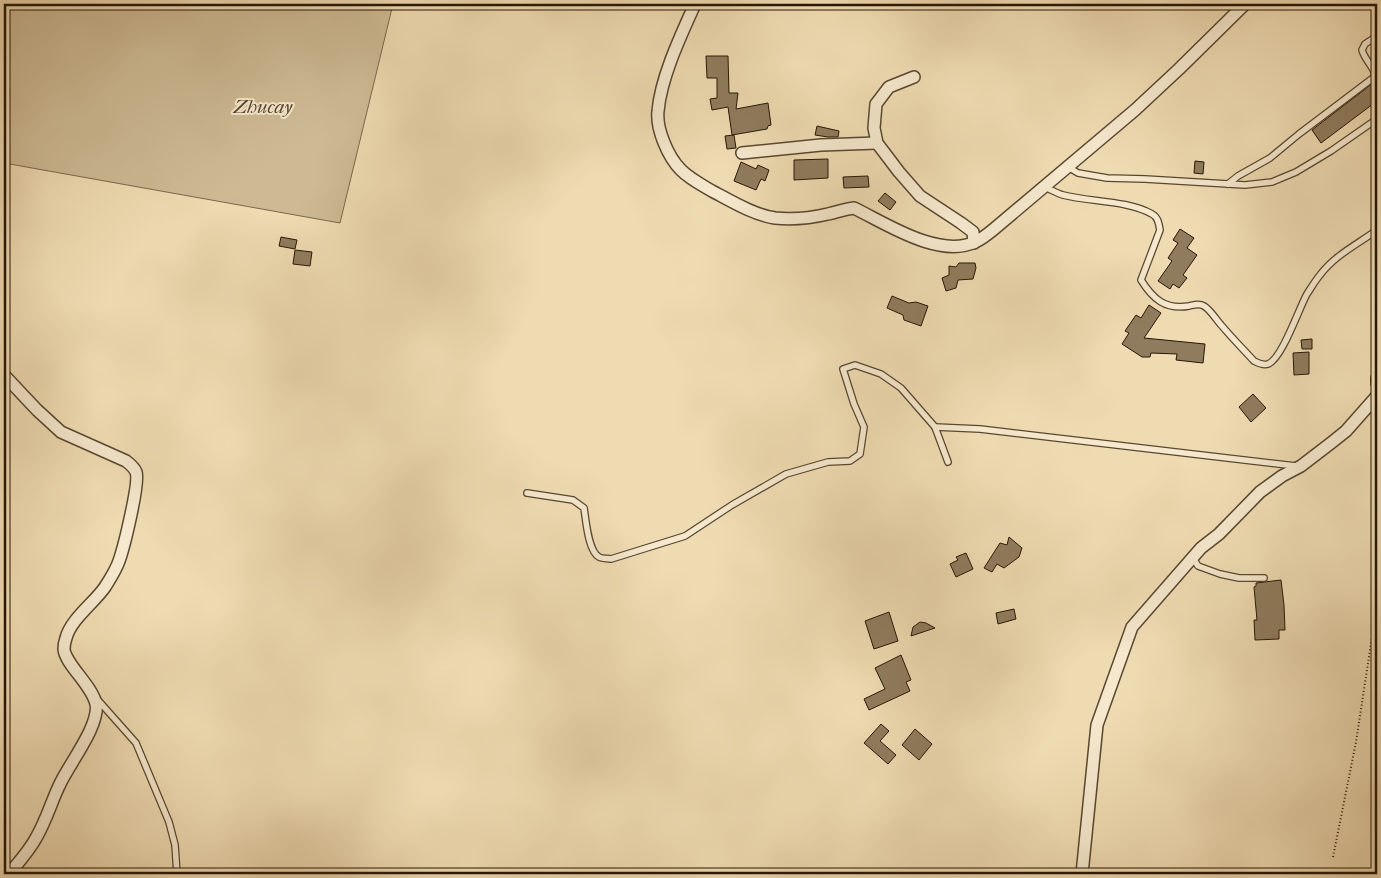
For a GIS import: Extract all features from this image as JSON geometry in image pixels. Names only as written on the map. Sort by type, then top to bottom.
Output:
[{"type":"street","points":[[696,4],[680,38],[663,87],[658,113],[662,138],[668,153],[681,170],[699,184],[744,208],[774,218],[805,218],[854,208],[913,238],[953,247],[974,243],[994,229],[1135,110],[1245,4]]},
{"type":"street","points":[[914,77],[889,87],[876,104],[874,128],[877,143],[920,196],[973,232],[974,243]]},
{"type":"street","points":[[742,153],[821,145],[877,143]]},
{"type":"street","points":[[4,375],[37,410],[62,432],[126,461],[134,466],[137,473],[137,481],[119,561],[104,588],[73,624],[66,636],[64,650],[68,660],[94,696],[95,718],[59,784],[36,839],[9,874]]},
{"type":"street","points":[[1377,378],[1377,383]]},
{"type":"street","points":[[1082,874],[1097,726],[1132,627],[1201,548],[1219,534],[1260,492],[1282,476],[1301,466],[1346,431],[1377,396]]},
{"type":"lane","points":[[1228,184],[1238,176],[1270,158],[1373,78],[1375,74],[1373,68],[1364,58],[1362,50],[1365,44],[1377,36]]},
{"type":"lane","points":[[1068,167],[1078,173],[1107,178],[1245,185],[1272,182],[1296,172],[1331,151],[1377,119]]},
{"type":"lane","points":[[1044,187],[1062,195],[1105,201],[1154,214],[1159,222],[1160,230],[1141,280],[1148,290],[1171,307],[1200,304],[1208,308],[1254,361],[1260,364],[1268,364],[1276,358],[1307,295],[1320,274],[1337,257],[1377,230]]},
{"type":"lane","points":[[528,493],[573,500],[584,508],[586,526],[593,552],[600,558],[611,559],[685,536],[732,505],[786,474],[828,462],[850,462],[860,454],[864,427],[854,404],[843,369],[854,365],[881,374],[900,388],[935,427],[948,462]]},
{"type":"lane","points":[[935,427],[980,429],[1301,466]]},
{"type":"lane","points":[[1193,558],[1198,566],[1220,574],[1239,578],[1264,578]]},
{"type":"lane","points":[[94,696],[136,743],[169,822],[175,845],[178,874]]},
{"type":"path","points":[[1333,857],[1356,742],[1377,610]]},
{"type":"green space","name":"Zhucay","points":[[4,4],[393,4],[340,223],[4,163]]},
{"type":"building","points":[[706,56],[728,56],[729,93],[738,93],[736,109],[768,103],[771,125],[767,129],[732,135],[728,107],[712,110],[710,99],[717,98],[717,78],[707,78]]},
{"type":"building","points":[[1377,80],[1377,101],[1321,143],[1312,130]]},
{"type":"building","points":[[817,126],[839,131],[838,137],[815,135]]},
{"type":"building","points":[[734,135],[736,148],[727,149],[725,136]]},
{"type":"building","points":[[828,159],[828,178],[794,180],[794,160]]},
{"type":"building","points":[[1195,161],[1204,162],[1203,174],[1194,173]]},
{"type":"building","points":[[741,162],[756,169],[758,165],[769,170],[765,181],[761,179],[756,190],[734,181]]},
{"type":"building","points":[[868,176],[869,187],[844,188],[843,177]]},
{"type":"building","points":[[885,193],[896,202],[890,210],[878,201]]},
{"type":"building","points":[[1180,229],[1194,238],[1187,248],[1197,255],[1183,275],[1187,278],[1179,288],[1173,284],[1170,289],[1158,281],[1172,261],[1168,258],[1178,243],[1173,240]]},
{"type":"building","points":[[281,237],[297,240],[295,249],[279,246]]},
{"type":"building","points":[[295,250],[312,252],[310,266],[293,264]]},
{"type":"building","points":[[959,263],[975,263],[976,268],[973,279],[958,280],[956,288],[946,291],[942,278],[949,275],[949,266],[956,267]]},
{"type":"building","points":[[892,296],[909,303],[916,302],[928,306],[921,326],[904,320],[903,315],[887,308]]},
{"type":"building","points":[[1149,305],[1161,313],[1144,338],[1205,344],[1203,363],[1176,360],[1177,354],[1151,353],[1150,357],[1142,357],[1122,344],[1129,333],[1125,331],[1136,315],[1141,318]]},
{"type":"building","points":[[1312,339],[1312,349],[1302,349],[1301,340]]},
{"type":"building","points":[[1309,352],[1309,374],[1294,375],[1293,353]]},
{"type":"building","points":[[1253,394],[1266,408],[1251,422],[1239,407]]},
{"type":"building","points":[[1009,537],[1022,548],[1019,557],[1004,568],[997,564],[992,572],[984,568],[1000,543],[1007,545]]},
{"type":"building","points":[[966,553],[973,569],[956,577],[950,564],[958,560],[956,557]]},
{"type":"building","points":[[1281,580],[1285,630],[1279,630],[1279,639],[1255,640],[1254,620],[1257,620],[1254,587],[1256,583]]},
{"type":"building","points":[[1014,609],[1016,619],[998,624],[996,613]]},
{"type":"building","points":[[889,612],[898,641],[874,649],[865,621]]},
{"type":"building","points":[[920,622],[935,628],[911,636],[913,627]]},
{"type":"building","points":[[901,655],[911,680],[906,682],[910,691],[869,710],[864,699],[885,689],[875,668]]},
{"type":"building","points":[[881,724],[889,731],[880,741],[896,755],[888,764],[864,743]]},
{"type":"building","points":[[915,729],[932,744],[919,760],[902,745]]}]
